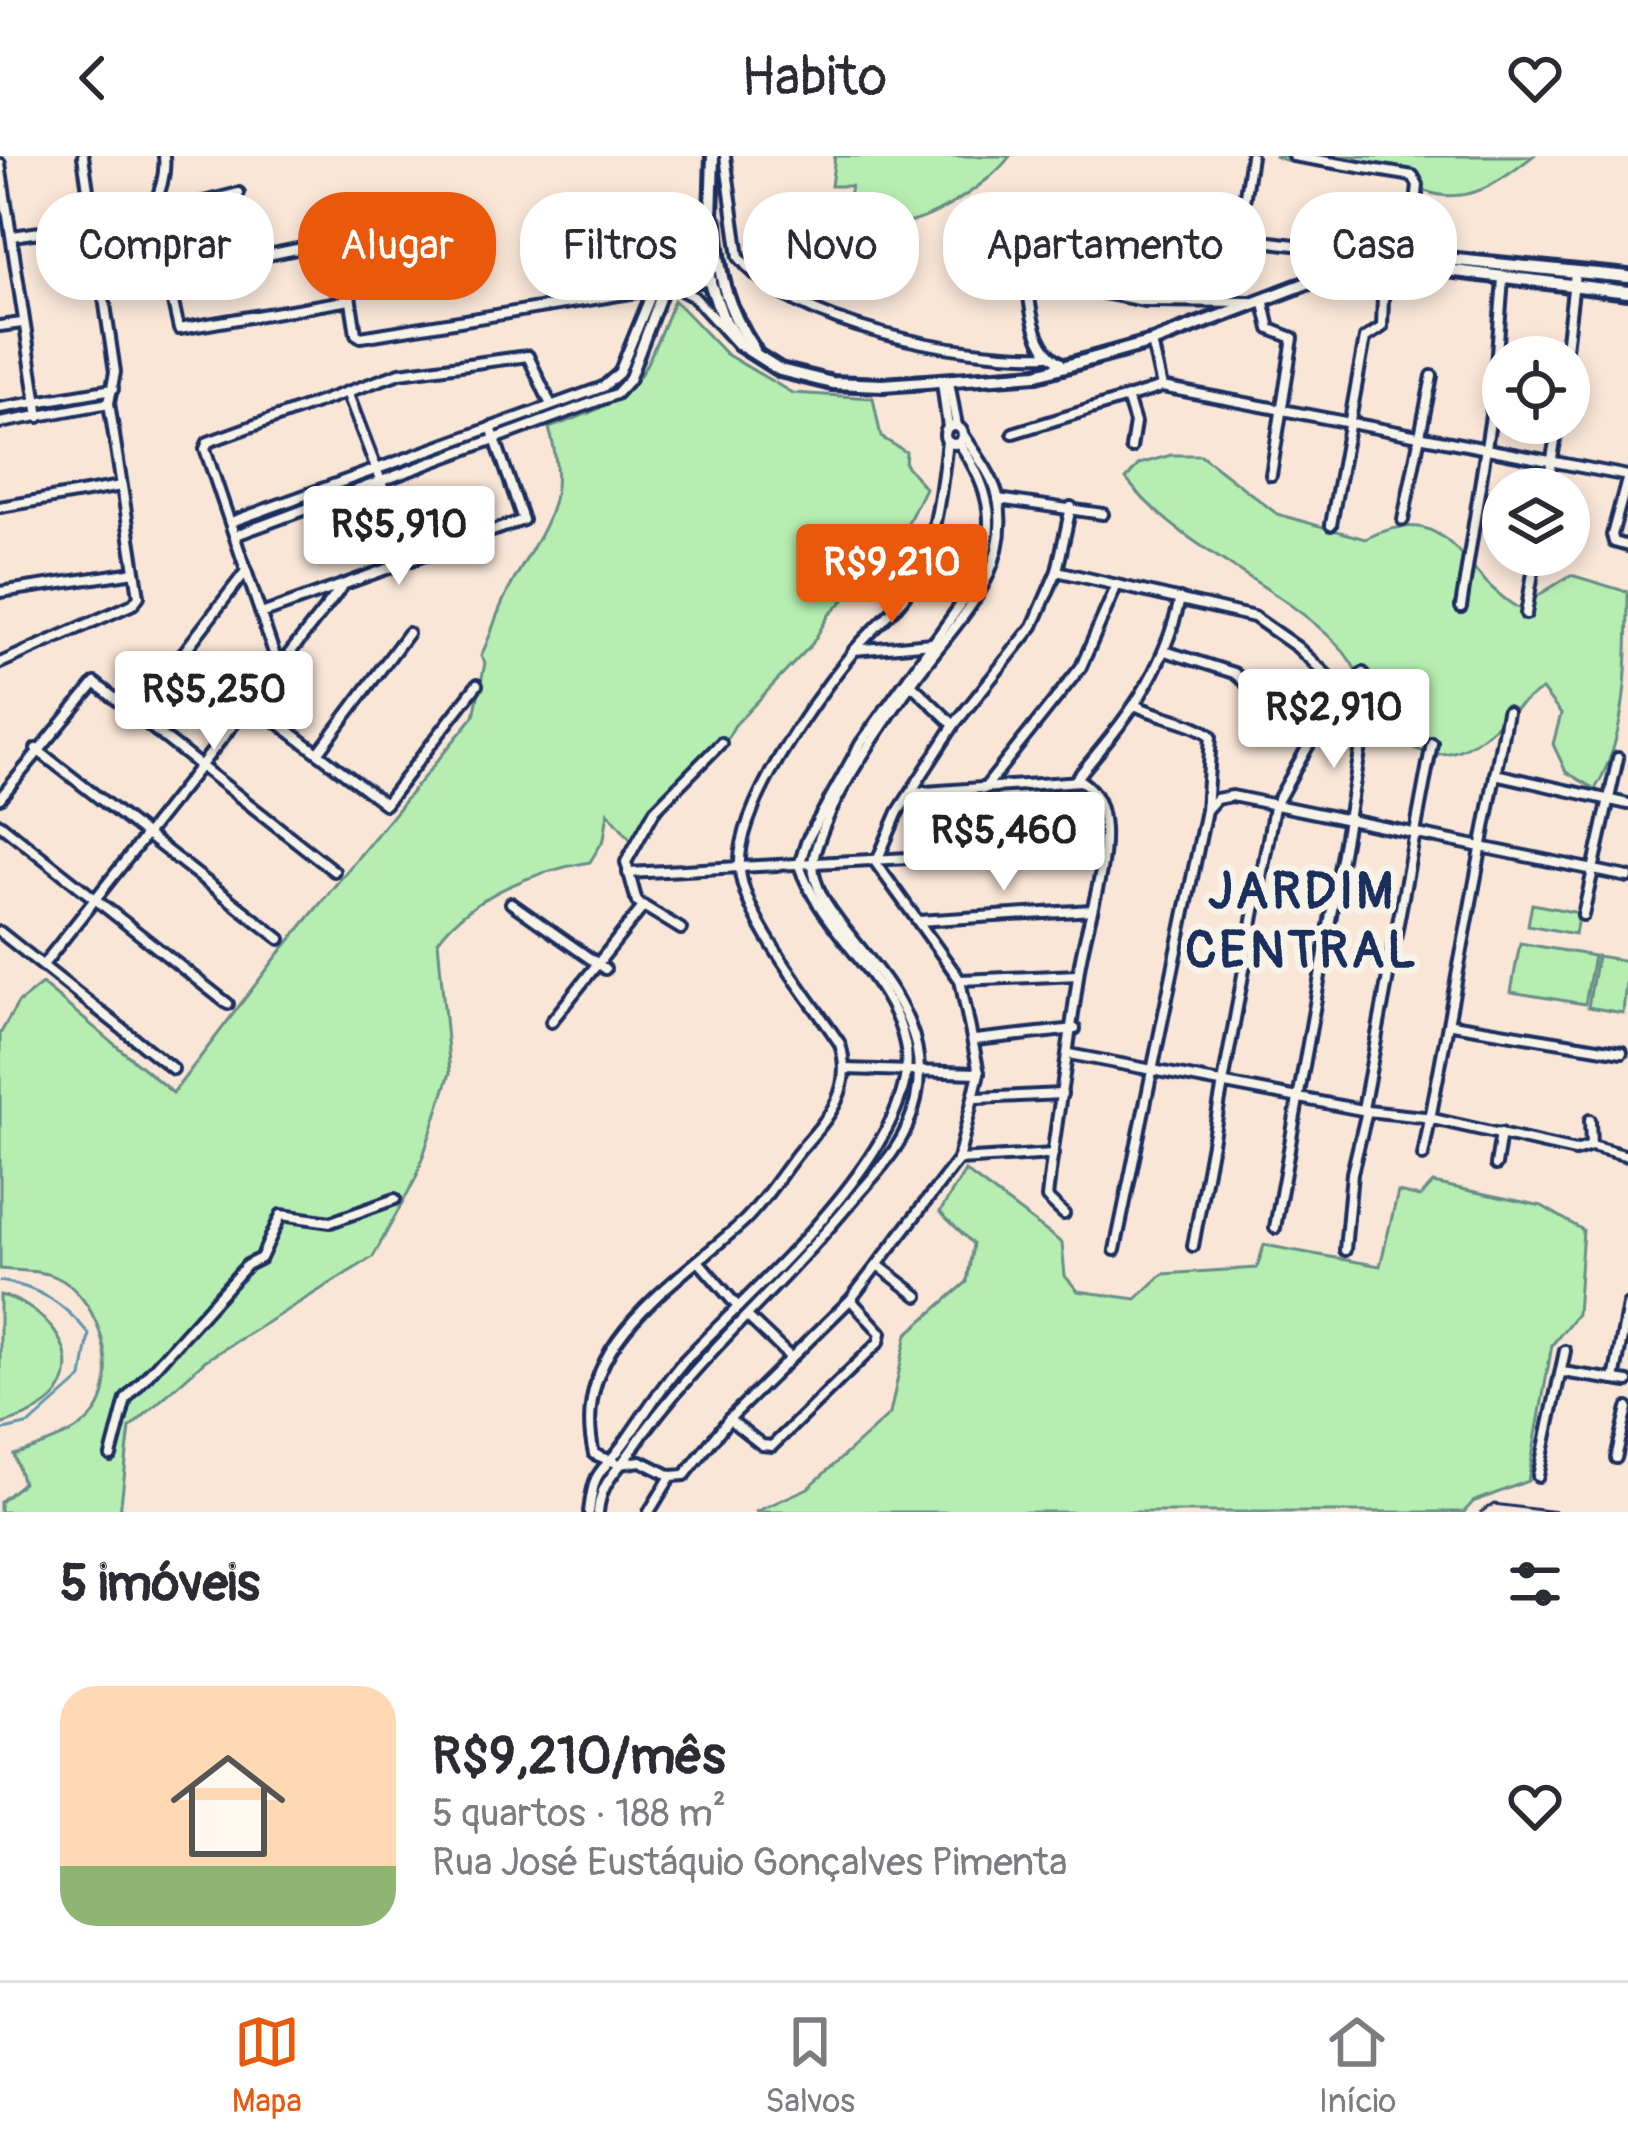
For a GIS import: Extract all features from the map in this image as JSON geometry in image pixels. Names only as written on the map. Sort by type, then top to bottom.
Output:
[{"type":"main road","points":[[711,192],[713,156]]},
{"type":"main road","points":[[1457,260],[1628,277]]},
{"type":"main road","points":[[1457,274],[1628,292]]},
{"type":"main road","points":[[719,290],[760,358]]},
{"type":"main road","points":[[719,293],[739,344],[780,370],[832,383],[946,382],[1053,370],[1152,342],[1257,300]]},
{"type":"street","points":[[82,156],[87,192]]},
{"type":"street","points":[[157,192],[164,156]]},
{"type":"street","points":[[725,156],[739,257],[776,287],[823,314],[916,344],[989,354],[1047,355],[1060,362],[1053,370]]},
{"type":"street","points":[[1244,192],[1251,156]]},
{"type":"street","points":[[1293,156],[1410,175],[1417,192]]},
{"type":"street","points":[[0,164],[39,417]]},
{"type":"street","points":[[12,236],[36,232]]},
{"type":"street","points":[[1567,336],[1576,273]]},
{"type":"street","points":[[1461,607],[1486,448],[1503,279]]},
{"type":"street","points":[[0,663],[134,604],[139,596],[109,404],[114,388],[102,300]]},
{"type":"street","points":[[171,300],[179,329],[350,300],[356,334],[361,338],[582,300]]},
{"type":"street","points":[[231,522],[603,387],[619,373],[656,300]]},
{"type":"street","points":[[236,535],[616,394],[629,380],[658,300]]},
{"type":"street","points":[[697,300],[739,344]]},
{"type":"street","points":[[1033,300],[1035,326],[1047,355]]},
{"type":"street","points":[[1139,300],[1257,300],[1270,328],[1293,338],[1271,475]]},
{"type":"street","points":[[1331,525],[1364,338],[1382,327],[1383,300]]},
{"type":"street","points":[[0,326],[23,322]]},
{"type":"street","points":[[1152,342],[1162,387]]},
{"type":"street","points":[[279,668],[205,448],[208,442],[400,373],[528,356],[551,405]]},
{"type":"street","points":[[619,373],[629,380]]},
{"type":"street","points":[[1403,520],[1416,435],[1432,376]]},
{"type":"street","points":[[594,1512],[595,1472],[680,1365],[787,1257],[882,1141],[903,1104],[909,1073],[905,1042],[889,1003],[813,895],[800,865],[807,839],[861,743],[967,602],[987,554],[992,526],[985,483],[957,433],[946,382]]},
{"type":"street","points":[[1013,433],[1162,387],[1284,406],[1628,476],[1612,536],[1616,544],[1628,546]]},
{"type":"street","points":[[0,408],[114,388]]},
{"type":"street","points":[[347,392],[405,563]]},
{"type":"street","points":[[1127,397],[1135,423],[1131,448]]},
{"type":"street","points":[[0,423],[109,404]]},
{"type":"street","points":[[264,613],[520,522],[524,517],[491,427]]},
{"type":"street","points":[[876,863],[960,980],[980,1073],[958,1160],[879,1266],[729,1419],[685,1475],[670,1476],[641,1461],[606,1462],[594,1454],[590,1435],[605,1356],[628,1324],[749,1216],[836,1109],[845,1069],[840,1044],[763,926],[740,869],[748,826],[772,776],[854,650],[908,593],[928,550],[947,441],[957,433]]},
{"type":"street","points":[[594,1512],[604,1483],[686,1375],[794,1271],[893,1151],[908,1126],[922,1073],[905,1011],[824,896],[813,865],[828,821],[911,684],[983,588],[997,547],[998,499],[957,433]]},
{"type":"street","points":[[1551,468],[1555,444]]},
{"type":"street","points":[[0,507],[121,485]]},
{"type":"street","points":[[998,499],[1103,514]]},
{"type":"street","points":[[876,863],[911,793],[954,724],[1033,626],[1057,571],[1071,507]]},
{"type":"street","points":[[134,716],[247,570]]},
{"type":"street","points":[[1057,571],[1254,617],[1298,646],[1346,693]]},
{"type":"street","points":[[0,592],[135,572]]},
{"type":"street","points":[[1526,614],[1532,576]]},
{"type":"street","points":[[43,965],[342,587]]},
{"type":"street","points":[[984,789],[1082,667],[1115,587]]},
{"type":"street","points":[[1075,781],[1137,706],[1168,652],[1180,599]]},
{"type":"street","points":[[319,752],[408,633]]},
{"type":"street","points":[[854,650],[933,643]]},
{"type":"street","points":[[1168,652],[1234,673],[1312,739]]},
{"type":"street","points":[[1193,1246],[1274,807],[1312,739],[1363,673]]},
{"type":"street","points":[[0,798],[89,684],[98,684],[334,871]]},
{"type":"street","points":[[911,684],[954,724]]},
{"type":"street","points":[[252,703],[386,805],[477,685]]},
{"type":"street","points":[[1115,1250],[1206,810],[1211,736],[1137,706]]},
{"type":"street","points":[[1423,1156],[1452,1024],[1507,712]]},
{"type":"street","points":[[1275,1228],[1364,730]]},
{"type":"street","points":[[681,929],[643,907],[628,873],[629,849],[655,810],[721,743]]},
{"type":"street","points":[[1345,1250],[1352,1173],[1432,743]]},
{"type":"street","points":[[36,749],[280,939]]},
{"type":"street","points":[[1583,915],[1589,870],[1618,758]]},
{"type":"street","points":[[1495,774],[1628,804]]},
{"type":"street","points":[[911,793],[1075,781],[1097,796],[1102,859],[1078,975],[1075,1029],[1047,1198],[1064,1214]]},
{"type":"street","points":[[1206,810],[1227,796],[1628,877]]},
{"type":"street","points":[[0,824],[228,1004]]},
{"type":"street","points":[[628,873],[1078,849],[1102,859]]},
{"type":"street","points":[[511,903],[601,967]]},
{"type":"street","points":[[551,1022],[601,967],[643,907]]},
{"type":"street","points":[[918,921],[1092,910]]},
{"type":"street","points":[[0,932],[173,1069]]},
{"type":"street","points":[[960,980],[1078,975]]},
{"type":"street","points":[[1452,1024],[1622,1052]]},
{"type":"street","points":[[976,1040],[1075,1029]]},
{"type":"street","points":[[1069,1054],[1433,1119],[1575,1151],[1591,1146],[1628,1156]]},
{"type":"street","points":[[845,1069],[980,1073]]},
{"type":"street","points":[[977,1098],[1062,1094]]},
{"type":"street","points":[[1590,1120],[1591,1146]]},
{"type":"street","points":[[1496,1165],[1501,1133]]},
{"type":"street","points":[[958,1160],[1053,1154]]},
{"type":"street","points":[[111,1456],[126,1400],[245,1267],[261,1258],[281,1215],[331,1222],[395,1199]]},
{"type":"street","points":[[700,1262],[738,1307]]},
{"type":"street","points":[[879,1266],[918,1296]]},
{"type":"street","points":[[729,1419],[763,1445],[772,1446],[879,1342],[881,1333],[850,1299]]},
{"type":"street","points":[[1614,1380],[1628,1305]]},
{"type":"street","points":[[748,1317],[790,1358]]},
{"type":"street","points":[[1538,1476],[1565,1351]]},
{"type":"street","points":[[1562,1372],[1628,1382]]},
{"type":"street","points":[[1616,1458],[1628,1408]]},
{"type":"street","points":[[649,1512],[670,1476]]},
{"type":"green space","points":[[835,156],[1010,156],[970,192],[943,192],[943,209],[919,219],[919,192],[850,192],[851,186],[831,186]]},
{"type":"green space","points":[[1274,156],[1533,156],[1483,189],[1457,196],[1457,192],[1425,191],[1374,167]]},
{"type":"green space","points":[[674,300],[726,354],[792,393],[873,398],[881,437],[906,452],[905,464],[925,488],[895,549],[829,615],[812,644],[735,725],[718,754],[693,772],[636,846],[608,812],[604,839],[590,862],[506,888],[468,911],[438,941],[450,1073],[416,1178],[373,1257],[206,1360],[130,1428],[120,1512],[0,1512],[0,1502],[23,1483],[14,1455],[86,1422],[101,1402],[106,1368],[100,1331],[70,1286],[43,1273],[0,1269],[0,1034],[18,1003],[42,984],[173,1093],[278,955],[474,716],[485,663],[481,656],[502,602],[540,535],[554,499],[557,478],[549,428],[620,396],[652,353]]},
{"type":"green space","points":[[1171,455],[1201,455],[1277,514],[1365,539],[1394,528],[1417,527],[1435,533],[1518,608],[1569,576],[1628,592],[1620,721],[1595,789],[1566,772],[1553,744],[1561,714],[1542,690],[1479,740],[1451,753],[1417,749],[1402,739],[1335,642],[1148,504],[1126,479],[1139,464]]},
{"type":"green space","points":[[1532,904],[1579,913],[1575,934],[1528,925]]},
{"type":"green space","points":[[1520,943],[1594,956],[1585,1004],[1511,992]]},
{"type":"green space","points":[[1597,956],[1628,961],[1623,1013],[1588,1007]]},
{"type":"green space","points":[[965,1171],[1062,1243],[1065,1276],[1078,1291],[1136,1299],[1163,1274],[1257,1268],[1264,1245],[1380,1266],[1398,1192],[1420,1197],[1433,1183],[1542,1206],[1583,1230],[1577,1314],[1552,1345],[1528,1481],[1473,1502],[1464,1512],[755,1512],[808,1488],[890,1414],[907,1334],[967,1282],[973,1244],[940,1212]]},
{"type":"green space","points":[[0,1295],[42,1318],[54,1331],[67,1361],[66,1377],[53,1399],[0,1425]]},
{"type":"waterway","points":[[0,1281],[50,1298],[89,1334],[82,1378],[30,1424],[0,1431]]},
{"type":"railway","points":[[1481,1512],[1494,1504],[1557,1512]]},
{"type":"district","name":"JARDIM CENTRAL","points":[[1302,919]]}]
